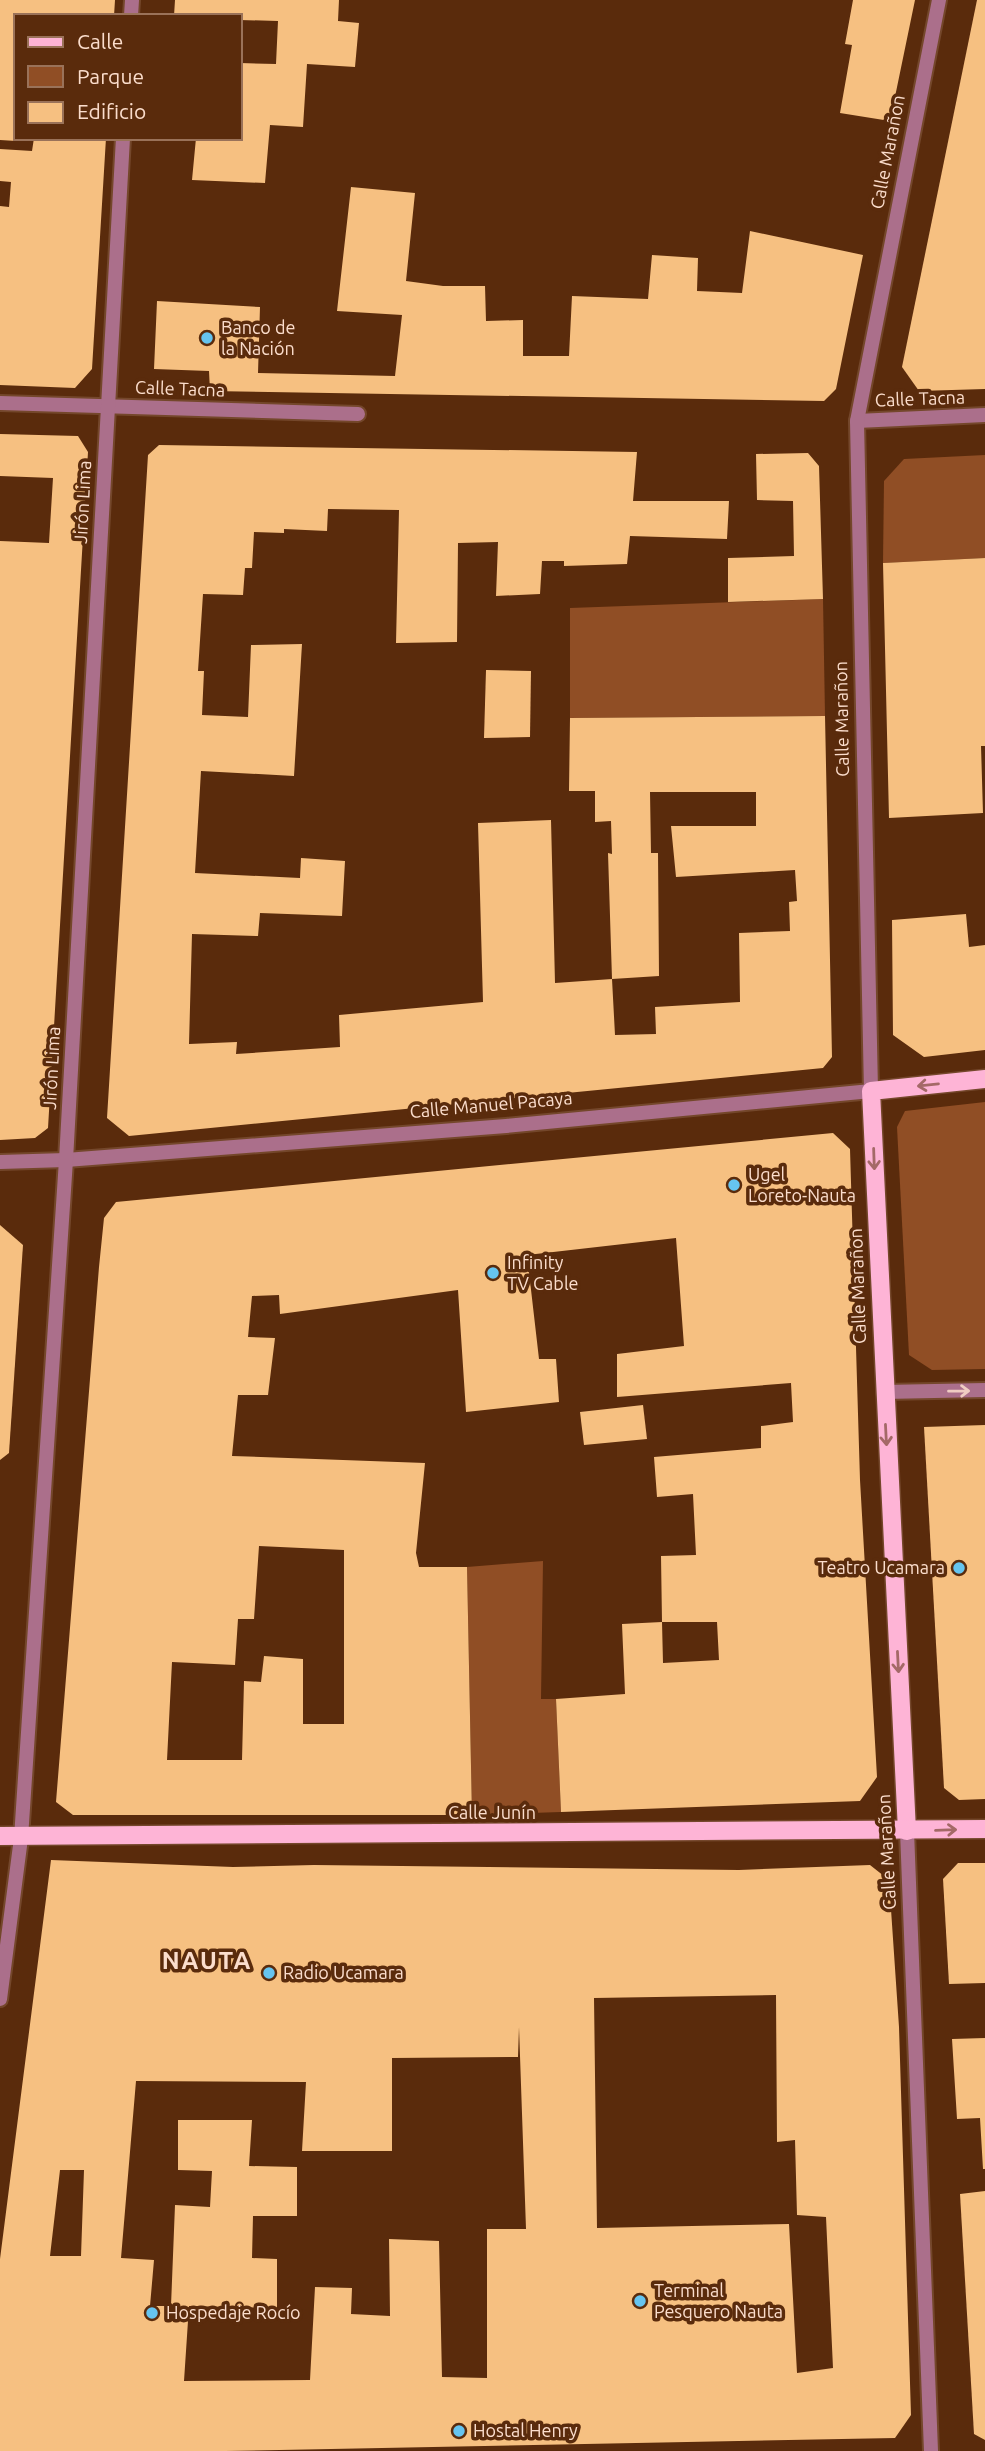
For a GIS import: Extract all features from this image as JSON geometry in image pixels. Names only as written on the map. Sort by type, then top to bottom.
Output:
[{"type":"main road","name":"Calle Manuel Pacaya","points":[[871,1090],[985,1079]]},
{"type":"main road","name":"Calle Marañon","points":[[871,1090],[907,1831]]},
{"type":"main road","name":"Calle Junín","points":[[0,1836],[21,1838],[985,1829]]},
{"type":"street","name":"Calle Marañon","points":[[871,1090],[857,421],[939,0]]},
{"type":"street","name":"Jirón Lima","points":[[0,1999],[21,1838],[66,1160],[123,140]]},
{"type":"street","name":"Calle Tacna","points":[[0,402],[358,414]]},
{"type":"street","name":"Calle Tacna","points":[[857,421],[985,415]]},
{"type":"street","name":"Calle Manuel Pacaya","points":[[0,1162],[66,1160],[506,1126],[871,1090]]},
{"type":"street","points":[[884,1392],[985,1390]]},
{"type":"street","name":"Calle Marañon","points":[[907,1831],[931,2451]]},
{"type":"green space","points":[[985,455],[985,558],[883,563],[884,481],[904,459]]},
{"type":"green space","points":[[823,599],[825,716],[570,718],[570,608]]},
{"type":"green space","points":[[985,1102],[985,1369],[932,1370],[909,1355],[897,1127],[905,1111]]},
{"type":"green space","points":[[543,1561],[541,1699],[556,1699],[561,1812],[472,1815],[467,1567]]},
{"type":"building","points":[[0,0],[115,0],[114,14],[14,14],[16,141],[0,140]]},
{"type":"building","points":[[175,0],[339,0],[338,21],[359,23],[355,67],[307,64],[303,127],[270,125],[265,183],[192,180],[196,140],[242,140],[242,63],[276,64],[278,21],[242,20],[242,14],[174,14]]},
{"type":"building","points":[[853,0],[915,0],[890,121],[840,113],[852,45],[845,44]]},
{"type":"building","points":[[977,0],[985,0],[985,389],[919,391],[902,367]]},
{"type":"building","points":[[34,140],[106,140],[92,369],[75,388],[0,385],[0,206],[9,207],[11,182],[0,181],[0,149],[32,151]]},
{"type":"building","points":[[351,187],[415,193],[406,281],[443,286],[485,286],[486,321],[523,320],[523,356],[569,356],[572,296],[648,299],[652,255],[698,258],[697,291],[742,293],[750,231],[863,255],[836,389],[824,401],[210,391],[209,371],[154,369],[157,301],[260,307],[258,373],[395,376],[402,315],[337,311]]},
{"type":"building","points":[[0,434],[78,436],[88,452],[48,1128],[35,1138],[0,1140],[0,541],[49,543],[53,478],[0,476]]},
{"type":"building","points":[[159,445],[637,452],[633,501],[729,501],[727,539],[630,536],[627,564],[564,566],[564,561],[542,561],[540,594],[496,596],[498,542],[458,543],[457,642],[396,643],[399,510],[328,509],[327,531],[284,529],[284,533],[254,532],[252,568],[245,568],[243,595],[203,594],[198,671],[204,671],[202,715],[248,717],[251,645],[302,644],[294,776],[201,771],[195,873],[300,878],[301,858],[345,861],[342,916],[260,913],[258,936],[192,934],[189,1044],[237,1042],[236,1054],[340,1047],[339,1015],[483,1002],[478,823],[551,820],[555,983],[612,979],[608,853],[612,854],[611,821],[595,822],[595,791],[569,791],[570,718],[825,716],[832,1057],[823,1068],[129,1136],[107,1118],[148,455]],"holes":[[[650,792],[756,792],[756,826],[671,826],[676,877],[795,870],[797,901],[789,902],[790,931],[739,933],[740,1002],[655,1007],[656,1034],[615,1035],[612,979],[659,976],[658,853],[651,853]]]},
{"type":"building","points":[[808,453],[819,466],[823,599],[728,602],[728,558],[794,556],[793,501],[757,500],[756,454]]},
{"type":"building","points":[[985,558],[985,746],[981,746],[983,813],[889,818],[883,563]]},
{"type":"building","points":[[486,670],[531,671],[530,737],[484,738]]},
{"type":"building","points":[[966,914],[969,947],[985,945],[985,1050],[924,1057],[893,1035],[892,920]]},
{"type":"building","points":[[833,1133],[850,1149],[860,1480],[877,1777],[860,1801],[561,1812],[556,1699],[625,1694],[622,1624],[662,1622],[661,1556],[696,1555],[693,1494],[657,1497],[654,1457],[761,1448],[761,1426],[793,1422],[791,1383],[617,1397],[617,1354],[684,1346],[676,1238],[527,1255],[539,1359],[556,1359],[559,1402],[466,1412],[458,1290],[280,1314],[279,1295],[252,1296],[248,1337],[275,1338],[268,1395],[238,1395],[232,1456],[425,1463],[416,1553],[419,1567],[467,1567],[472,1815],[73,1815],[56,1802],[99,1267],[104,1218],[116,1202]],"holes":[[[259,1546],[344,1550],[344,1724],[303,1724],[303,1659],[264,1656],[261,1682],[244,1681],[242,1760],[167,1760],[172,1662],[235,1665],[238,1619],[254,1619]],[[662,1622],[717,1622],[719,1660],[663,1663]]]},
{"type":"building","points":[[0,1225],[23,1245],[9,1453],[0,1460]]},
{"type":"building","points":[[643,1405],[647,1439],[584,1445],[580,1412]]},
{"type":"building","name":"Teatro Ucamara","points":[[985,1425],[985,1799],[959,1800],[944,1788],[924,1427]]},
{"type":"building","points":[[51,1860],[233,1867],[314,1865],[739,1870],[870,1865],[889,1880],[899,2027],[911,2415],[895,2438],[225,2451],[0,2451],[0,2259]],"holes":[[[776,1995],[777,2142],[795,2140],[797,2215],[826,2217],[833,2368],[797,2373],[789,2224],[597,2228],[594,1998]],[[519,2027],[526,2229],[487,2229],[487,2378],[442,2377],[439,2241],[389,2239],[390,2316],[351,2314],[352,2288],[315,2287],[310,2380],[184,2381],[189,2306],[277,2308],[277,2259],[252,2258],[253,2216],[297,2216],[297,2167],[249,2166],[252,2120],[178,2120],[178,2170],[212,2171],[210,2207],[175,2205],[171,2306],[150,2306],[154,2260],[121,2258],[136,2081],[306,2082],[302,2151],[392,2151],[392,2058],[518,2057]],[[60,2170],[84,2170],[81,2256],[50,2256]]]},
{"type":"building","points":[[958,1863],[985,1863],[985,1983],[949,1984],[943,1879]]},
{"type":"building","points":[[985,2038],[983,2169],[980,2118],[957,2119],[952,2039]]},
{"type":"building","points":[[985,2191],[985,2440],[974,2434],[960,2194]]},
{"type":"place","name":"Banco de la Nación","points":[[207,338]]},
{"type":"place","name":"Ugel Loreto-Nauta","points":[[734,1185]]},
{"type":"place","name":"Infinity TV Cable","points":[[493,1273]]},
{"type":"place","name":"Teatro Ucamara","points":[[959,1568]]},
{"type":"place","name":"Radio Ucamara","points":[[269,1973]]},
{"type":"place","name":"Terminal Pesquero Nauta","points":[[640,2301]]},
{"type":"place","name":"Hospedaje Rocío","points":[[152,2313]]},
{"type":"place","name":"Hostal Henry","points":[[459,2431]]},
{"type":"district","name":"NAUTA","points":[[207,1961]]}]
